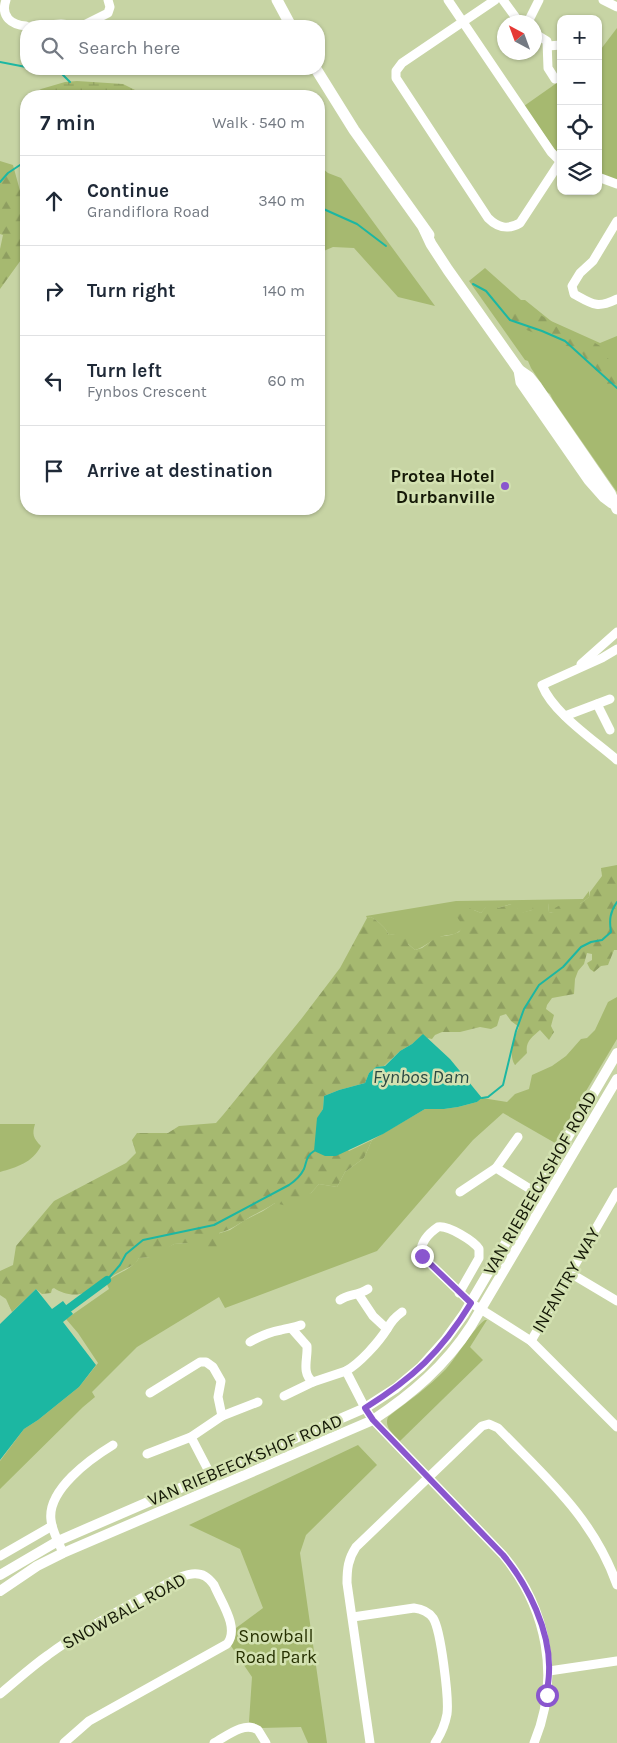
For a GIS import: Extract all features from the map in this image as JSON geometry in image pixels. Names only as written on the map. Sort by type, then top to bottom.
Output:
[{"type":"main road","points":[[277,0],[288,20]]},
{"type":"main road","points":[[320,75],[354,130],[452,268],[464,292],[519,370],[521,382],[589,480],[615,506]]},
{"type":"street","points":[[6,0],[2,7],[5,18],[11,24],[20,25]]},
{"type":"street","points":[[95,20],[108,13],[110,7],[108,0]]},
{"type":"street","points":[[448,0],[551,152],[557,158]]},
{"type":"street","points":[[495,0],[402,63],[396,70],[396,78],[488,218],[498,226],[505,228],[514,227],[520,223],[557,168]]},
{"type":"street","points":[[504,0],[514,15]]},
{"type":"street","points":[[532,15],[539,0]]},
{"type":"street","points":[[603,0],[617,6]]},
{"type":"street","points":[[542,37],[548,46],[548,68],[555,79]]},
{"type":"street","points":[[548,46],[557,45]]},
{"type":"street","points":[[602,179],[617,184]]},
{"type":"street","points":[[617,221],[593,261],[580,273],[572,286],[574,294],[596,305],[605,304],[617,299]]},
{"type":"street","points":[[575,670],[617,632]]},
{"type":"street","points":[[617,648],[602,658],[542,685],[550,701],[617,760]]},
{"type":"street","points":[[566,716],[610,699]]},
{"type":"street","points":[[597,704],[610,730]]},
{"type":"street","name":"VAN RIEBEECKSHOF ROAD","points":[[0,1575],[58,1541],[365,1408],[396,1388],[421,1367],[446,1339],[471,1303],[617,1053]]},
{"type":"street","name":"VAN RIEBEECKSHOF ROAD","points":[[0,1591],[37,1566],[63,1553],[373,1420],[406,1398],[433,1374],[460,1343],[617,1079]]},
{"type":"street","points":[[460,1192],[496,1168],[518,1137]]},
{"type":"street","points":[[496,1168],[535,1192],[542,1192],[554,1185]]},
{"type":"street","points":[[535,1192],[537,1205],[535,1218]]},
{"type":"street","name":"INFANTRY WAY","points":[[531,1341],[617,1192]]},
{"type":"street","points":[[459,1293],[479,1258],[479,1249],[448,1228],[438,1227],[422,1245],[421,1253],[459,1293],[471,1303],[531,1341],[617,1427]]},
{"type":"street","points":[[570,1274],[617,1301]]},
{"type":"street","points":[[340,1300],[344,1297],[359,1295],[368,1289]]},
{"type":"street","points":[[359,1295],[374,1316],[387,1329]]},
{"type":"street","points":[[284,1396],[313,1382],[353,1367],[387,1329],[391,1321],[402,1312]]},
{"type":"street","points":[[250,1342],[272,1332],[296,1327],[307,1346],[306,1366],[308,1378],[313,1382]]},
{"type":"street","points":[[150,1393],[200,1362],[206,1362],[213,1367],[221,1382],[218,1397],[222,1416]]},
{"type":"street","points":[[346,1371],[373,1420],[503,1555],[519,1575],[538,1614],[549,1671],[544,1709],[534,1743]]},
{"type":"street","points":[[147,1454],[191,1437],[222,1416],[258,1402]]},
{"type":"street","points":[[370,1743],[347,1572],[351,1555],[356,1547],[485,1424],[495,1426],[577,1510],[600,1546],[617,1585]]},
{"type":"street","points":[[191,1437],[217,1487]]},
{"type":"street","points":[[63,1553],[50,1517],[57,1496],[80,1468],[113,1445]]},
{"type":"street","points":[[0,1556],[52,1526]]},
{"type":"street","name":"SNOWBALL ROAD","points":[[0,1694],[35,1664],[94,1624],[173,1581],[191,1574],[205,1575],[214,1585],[232,1625],[232,1637],[227,1644],[89,1721],[64,1743]]},
{"type":"street","points":[[353,1617],[414,1608],[427,1611],[432,1616],[438,1629],[447,1705],[444,1726],[435,1743]]},
{"type":"street","points":[[549,1671],[617,1661]]},
{"type":"street","points":[[214,1743],[248,1726],[258,1730],[266,1743]]},
{"type":"green space","points":[[617,28],[617,180],[602,175],[602,48]]},
{"type":"green space","points":[[65,82],[123,84],[135,90],[39,90]]},
{"type":"green space","points":[[557,83],[557,152],[524,106]]},
{"type":"green space","points":[[0,161],[13,165],[20,191],[20,261],[0,289],[0,249],[3,235],[0,234]]},
{"type":"green space","points":[[325,170],[341,178],[435,306],[398,297],[354,248],[333,247],[325,250]]},
{"type":"green space","points":[[485,268],[521,300],[525,300],[551,321],[600,343],[617,336],[617,492],[547,392],[528,361],[525,360],[469,281]]},
{"type":"green space","points":[[523,309],[535,312],[551,321],[560,330],[590,340],[600,346],[605,357],[617,363],[617,394],[610,391],[601,375],[587,362],[581,351],[555,342],[543,331],[537,334],[511,324],[513,314],[517,310]]},
{"type":"green space","points":[[617,865],[617,950],[614,950],[608,965],[601,966],[594,972],[587,963],[592,960],[592,954],[587,953],[584,964],[578,971],[575,979],[574,994],[552,998],[546,1009],[554,1015],[551,1026],[554,1032],[549,1040],[540,1030],[528,1043],[527,1053],[515,1065],[512,1051],[519,1027],[506,1014],[500,1016],[497,1026],[491,1029],[480,1027],[460,1032],[442,1032],[435,1035],[432,1039],[423,1035],[400,1051],[384,1066],[376,1067],[369,1073],[365,1083],[324,1096],[323,1109],[317,1119],[349,1151],[372,1140],[364,1158],[345,1172],[337,1187],[319,1184],[311,1193],[291,1207],[275,1203],[232,1228],[219,1233],[220,1252],[202,1252],[188,1243],[174,1244],[168,1248],[166,1256],[160,1262],[150,1257],[139,1258],[135,1264],[82,1294],[69,1294],[54,1288],[51,1293],[42,1294],[36,1289],[12,1312],[6,1299],[0,1295],[0,1271],[13,1265],[16,1246],[54,1201],[126,1163],[136,1153],[132,1140],[137,1133],[168,1133],[179,1126],[216,1123],[302,1018],[340,968],[367,918],[371,917],[384,927],[389,935],[407,932],[408,944],[415,950],[422,948],[437,937],[459,932],[463,926],[457,917],[459,912],[469,908],[481,913],[487,905],[493,903],[498,908],[515,903],[520,913],[532,910],[534,903],[548,903],[549,912],[553,913],[555,908],[562,904],[580,904],[589,897],[590,892],[602,876],[601,868]]},
{"type":"green space","points":[[589,891],[589,897],[580,904],[553,913],[549,912],[548,903],[543,903],[532,910],[519,914],[517,908],[511,904],[498,908],[486,907],[481,913],[474,910],[461,930],[454,934],[439,937],[415,950],[397,934],[389,935],[379,923],[366,916],[456,901],[583,899]]},
{"type":"green space","points":[[617,997],[617,1039],[555,1143],[503,1113],[473,1140],[377,1251],[225,1308],[219,1297],[137,1347],[92,1392],[95,1397],[0,1489],[0,1461],[24,1429],[79,1387],[98,1363],[66,1319],[109,1289],[106,1282],[132,1266],[139,1258],[150,1257],[174,1244],[188,1243],[230,1230],[275,1203],[311,1193],[319,1184],[337,1187],[345,1172],[364,1158],[372,1140],[425,1109],[458,1107],[477,1102],[482,1098],[507,1102],[515,1094],[529,1089],[532,1075],[552,1066],[566,1056],[581,1039],[587,1038],[595,1030],[608,1002]]},
{"type":"green space","points":[[0,1124],[35,1124],[34,1136],[41,1146],[29,1160],[0,1172]]},
{"type":"green space","points":[[485,1320],[487,1320],[470,1347],[483,1360],[400,1441],[388,1427],[388,1417],[439,1376]]},
{"type":"green space","name":"Snowball Road Park","points":[[358,1445],[377,1465],[306,1535],[300,1553],[327,1743],[308,1743],[301,1727],[261,1728],[249,1722],[252,1677],[231,1646],[236,1628],[263,1608],[240,1549],[189,1525]]},
{"type":"water","name":"Fynbos Dam","points":[[423,1034],[450,1059],[482,1098],[477,1102],[458,1107],[425,1109],[383,1134],[336,1156],[325,1156],[314,1151],[317,1118],[323,1109],[324,1096],[365,1083],[369,1073],[376,1067],[385,1066],[400,1051],[412,1044]]},
{"type":"water","points":[[36,1289],[52,1309],[63,1301],[73,1314],[63,1322],[96,1365],[79,1387],[24,1429],[0,1460],[0,1324]]},
{"type":"waterway","points":[[0,62],[20,66]]},
{"type":"waterway","points":[[63,75],[70,82]]},
{"type":"waterway","points":[[0,182],[8,173],[20,165]]},
{"type":"waterway","points":[[325,210],[357,224],[386,246]]},
{"type":"waterway","points":[[473,284],[486,291],[510,320],[565,341],[617,388]]},
{"type":"waterway","points":[[482,1098],[488,1097],[503,1085],[516,1031],[524,1009],[539,985],[563,967],[581,947],[591,942],[602,940],[611,932],[611,916],[617,902]]},
{"type":"waterway","points":[[107,1280],[120,1265],[126,1254],[143,1240],[214,1225],[289,1185],[296,1180],[304,1169],[308,1157],[314,1151]]},
{"type":"waterway","points":[[69,1308],[107,1280]]},
{"type":"place","name":"Protea Hotel Durbanville","points":[[505,486]]},
{"type":"route","points":[[422,1256],[471,1303],[436,1352],[421,1367],[396,1388],[365,1408],[373,1420],[503,1555],[519,1575],[538,1614],[542,1630],[549,1671],[547,1695]]}]
